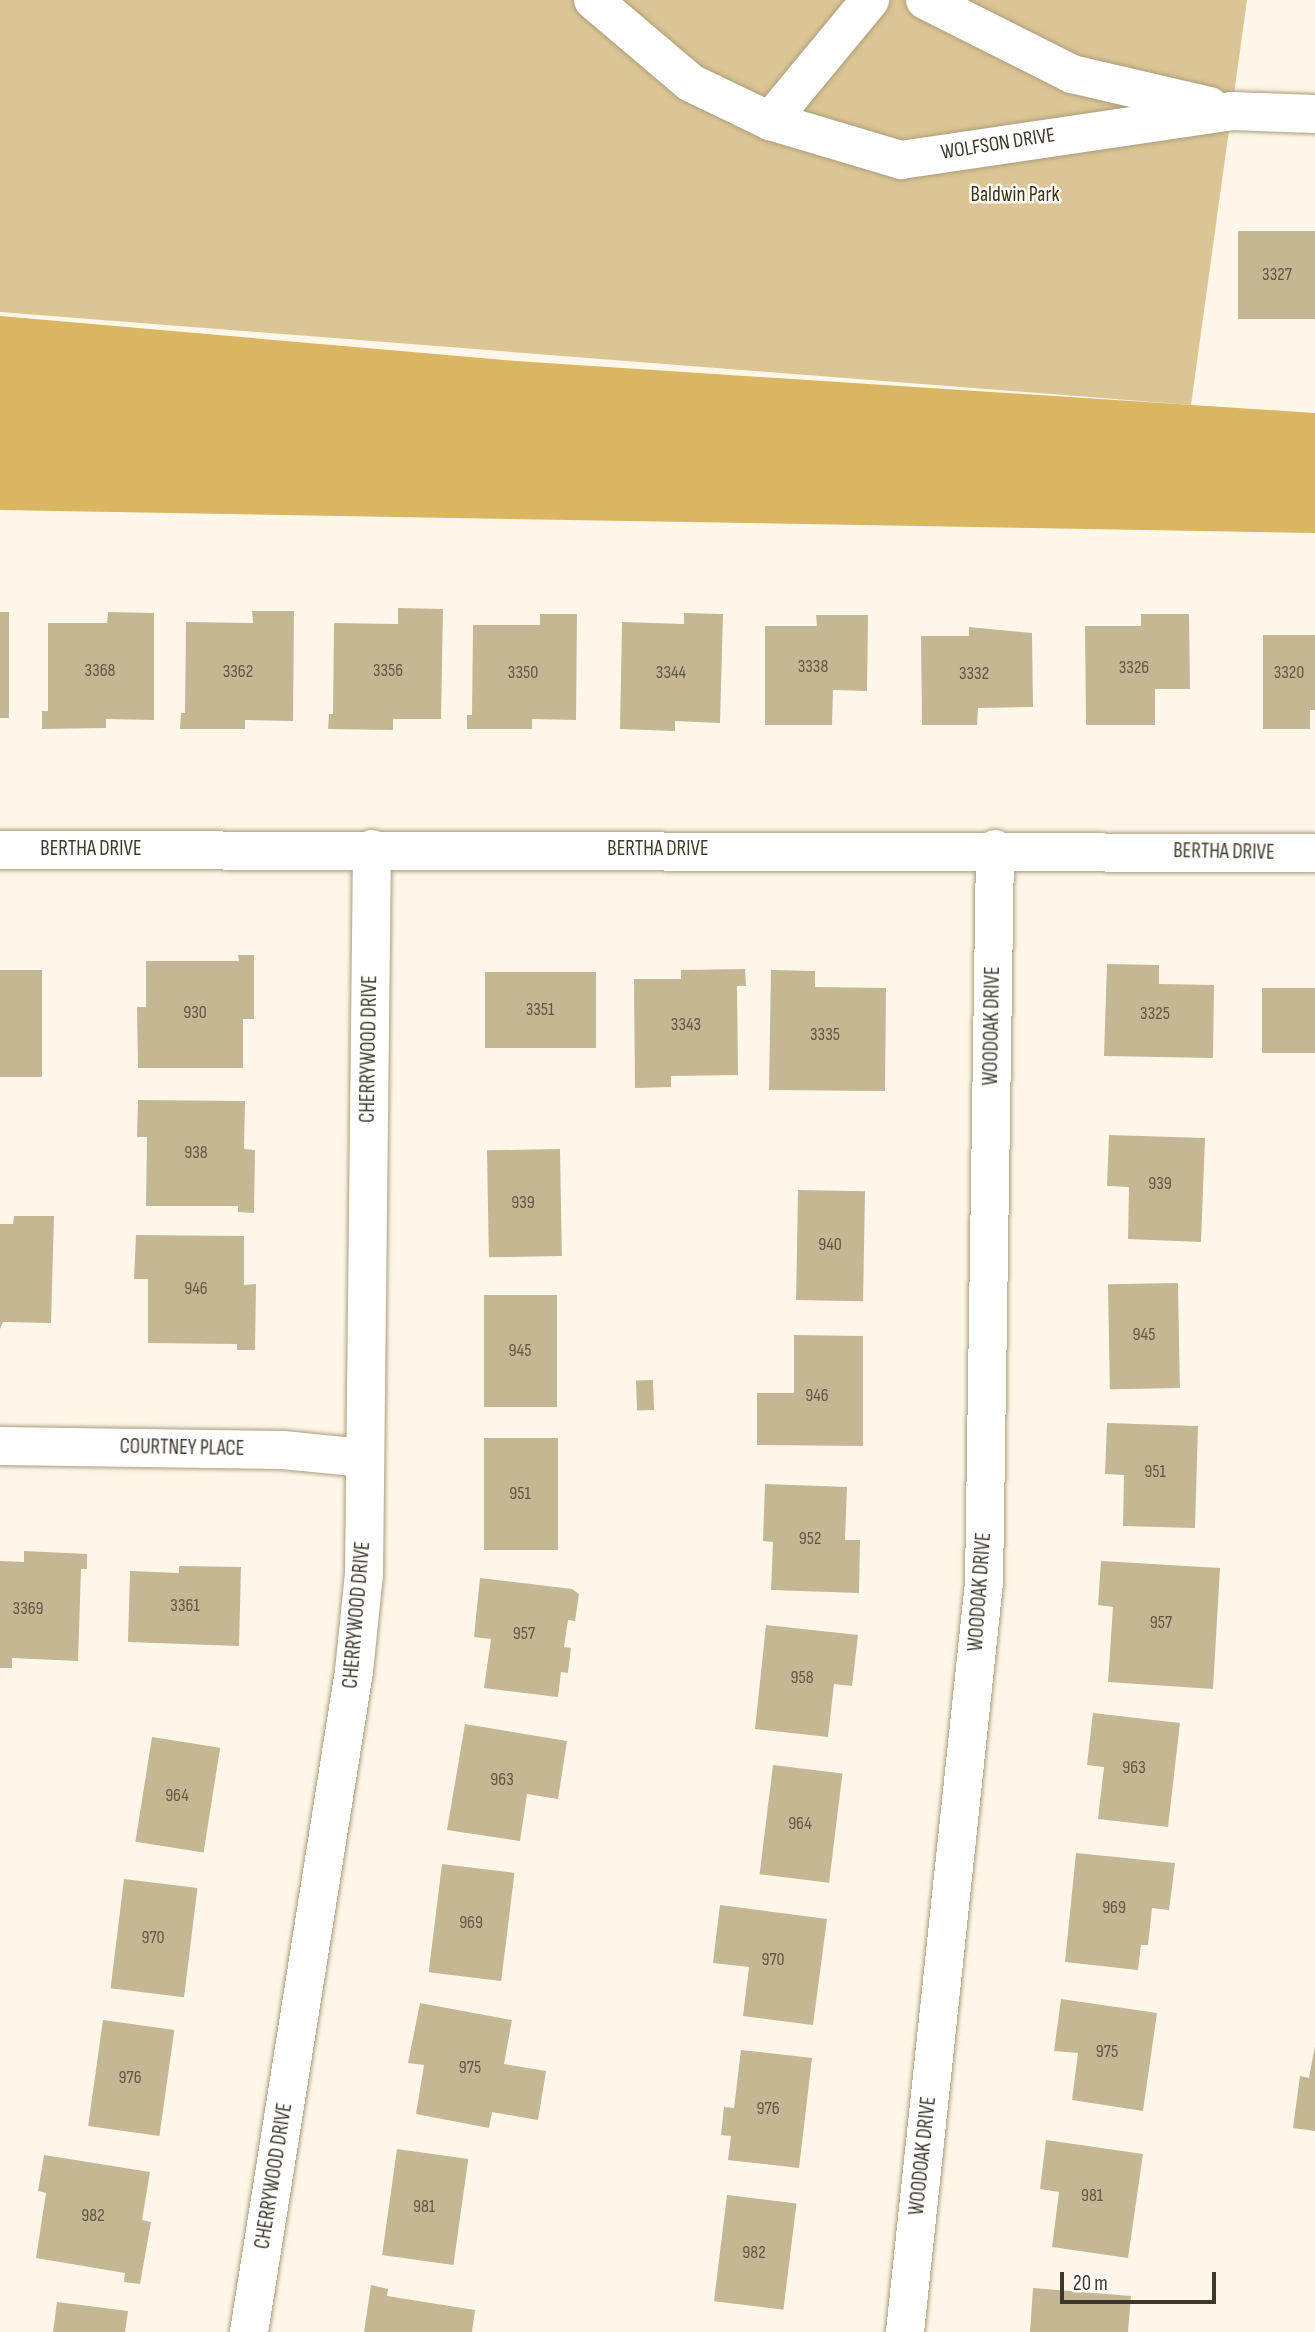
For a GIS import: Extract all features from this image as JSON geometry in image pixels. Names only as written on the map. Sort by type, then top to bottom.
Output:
[{"type":"street","name":"WOLFSON DRIVE","points":[[593,0],[691,83],[770,121],[901,160],[1231,111],[1315,114]]},
{"type":"street","points":[[770,121],[870,0]]},
{"type":"street","name":"WOLFSON DRIVE","points":[[925,0],[1072,74],[1231,111]]},
{"type":"street","name":"CHERRYWOOD DRIVE","points":[[249,2332],[354,1671],[364,1576],[363,1458],[372,849]]},
{"type":"street","name":"BERTHA DRIVE","points":[[0,850],[995,849],[1315,853]]},
{"type":"street","name":"WOODOAK DRIVE","points":[[905,2332],[984,1583],[995,849]]},
{"type":"street","name":"COURTNEY PLACE","points":[[0,1446],[283,1450],[363,1458]]},
{"type":"green space","name":"Baldwin Park","points":[[0,0],[1247,0],[1191,405],[0,312]]},
{"type":"shaded area","points":[[0,316],[516,361],[1315,413],[1315,533],[0,510]]},
{"type":"building","points":[[1238,231],[1315,231],[1315,319],[1238,319]]},
{"type":"building","points":[[398,608],[443,609],[441,719],[393,719],[393,730],[328,729],[329,714],[333,714],[334,623],[398,624]]},
{"type":"building","points":[[252,611],[294,611],[293,721],[245,720],[245,729],[180,729],[181,713],[185,713],[186,622],[253,623]]},
{"type":"building","points":[[0,612],[9,612],[9,718],[0,718]]},
{"type":"building","points":[[108,612],[154,613],[154,720],[106,719],[106,728],[42,729],[42,711],[48,711],[48,623],[107,623]]},
{"type":"building","points":[[684,613],[723,614],[720,723],[675,721],[675,731],[620,729],[622,622],[684,624]]},
{"type":"building","points":[[540,614],[577,614],[576,720],[532,719],[532,729],[467,729],[467,715],[472,715],[473,625],[540,625]]},
{"type":"building","points":[[1141,614],[1189,614],[1190,689],[1155,689],[1155,725],[1086,725],[1085,626],[1141,626]]},
{"type":"building","points":[[816,615],[868,615],[867,691],[833,690],[832,725],[765,725],[765,626],[817,626]]},
{"type":"building","points":[[969,627],[1032,633],[1033,707],[978,708],[977,725],[922,725],[921,636],[969,636]]},
{"type":"building","points":[[1263,635],[1315,635],[1315,710],[1310,710],[1310,729],[1263,729]]},
{"type":"building","points":[[238,955],[254,955],[254,1019],[243,1019],[243,1068],[138,1068],[137,1007],[146,1007],[146,961],[239,961]]},
{"type":"building","points":[[1107,964],[1159,965],[1159,984],[1214,985],[1213,1058],[1104,1056]]},
{"type":"building","points":[[745,969],[746,986],[737,986],[738,1075],[671,1076],[671,1087],[635,1088],[634,979],[681,979],[681,970]]},
{"type":"building","points":[[0,970],[42,970],[42,1077],[0,1077]]},
{"type":"building","points":[[771,970],[815,971],[815,987],[886,988],[885,1091],[769,1090]]},
{"type":"building","points":[[485,972],[596,972],[596,1048],[485,1048]]},
{"type":"building","points":[[1262,988],[1315,988],[1315,1053],[1262,1053]]},
{"type":"building","points":[[138,1100],[245,1101],[244,1149],[255,1150],[254,1213],[238,1212],[238,1206],[146,1206],[147,1137],[137,1137]]},
{"type":"building","points":[[1109,1135],[1205,1138],[1201,1242],[1128,1239],[1129,1187],[1107,1186]]},
{"type":"building","points":[[560,1149],[562,1256],[489,1257],[487,1150]]},
{"type":"building","points":[[798,1190],[865,1191],[863,1301],[796,1300]]},
{"type":"building","points":[[14,1216],[54,1216],[51,1323],[3,1322],[0,1329],[0,1224],[13,1224]]},
{"type":"building","points":[[136,1235],[244,1236],[244,1285],[256,1284],[255,1350],[237,1350],[237,1344],[148,1343],[148,1279],[134,1279]]},
{"type":"building","points":[[1178,1283],[1180,1388],[1110,1389],[1108,1284]]},
{"type":"building","points":[[484,1295],[557,1295],[557,1407],[484,1407]]},
{"type":"building","points":[[794,1335],[863,1336],[863,1446],[757,1445],[757,1393],[794,1393]]},
{"type":"building","points":[[653,1380],[654,1410],[637,1411],[636,1381]]},
{"type":"building","points":[[1107,1423],[1198,1426],[1195,1528],[1123,1526],[1124,1475],[1105,1474]]},
{"type":"building","points":[[484,1438],[558,1438],[558,1550],[484,1550]]},
{"type":"building","points":[[765,1484],[847,1487],[845,1540],[860,1540],[859,1593],[771,1590],[773,1542],[763,1541]]},
{"type":"building","points":[[24,1551],[87,1554],[87,1569],[81,1569],[78,1661],[12,1658],[12,1668],[0,1668],[0,1561],[24,1562]]},
{"type":"building","points":[[1101,1561],[1220,1568],[1213,1689],[1108,1682],[1113,1607],[1098,1605]]},
{"type":"building","points":[[179,1566],[241,1567],[239,1646],[128,1642],[130,1571],[179,1573]]},
{"type":"building","points":[[480,1578],[572,1589],[579,1594],[575,1621],[568,1620],[564,1647],[571,1648],[568,1673],[561,1672],[558,1697],[484,1688],[491,1639],[474,1637]]},
{"type":"building","points":[[766,1625],[858,1635],[852,1686],[834,1684],[828,1737],[755,1729]]},
{"type":"building","points":[[1093,1713],[1180,1723],[1168,1827],[1098,1819],[1104,1767],[1087,1765]]},
{"type":"building","points":[[465,1724],[567,1741],[558,1799],[527,1794],[520,1841],[447,1830]]},
{"type":"building","points":[[152,1737],[220,1748],[204,1852],[135,1842]]},
{"type":"building","points":[[773,1765],[842,1774],[829,1883],[760,1874]]},
{"type":"building","points":[[1076,1853],[1175,1863],[1169,1910],[1152,1908],[1148,1945],[1141,1945],[1138,1970],[1065,1962]]},
{"type":"building","points":[[442,1864],[514,1873],[501,1981],[429,1972]]},
{"type":"building","points":[[124,1879],[197,1888],[184,1997],[111,1988]]},
{"type":"building","points":[[720,1905],[827,1919],[813,2025],[743,2016],[749,1967],[713,1963]]},
{"type":"building","points":[[1061,1999],[1157,2013],[1143,2111],[1072,2100],[1078,2053],[1054,2051]]},
{"type":"building","points":[[420,2003],[512,2020],[504,2064],[546,2071],[538,2120],[492,2112],[489,2128],[416,2114],[424,2065],[408,2063]]},
{"type":"building","points":[[103,2020],[174,2030],[159,2136],[88,2126]]},
{"type":"building","points":[[1315,2046],[1315,2131],[1293,2128],[1300,2076],[1309,2078]]},
{"type":"building","points":[[741,2050],[812,2058],[799,2168],[728,2160],[731,2136],[721,2135],[724,2107],[734,2108]]},
{"type":"building","points":[[1046,2140],[1143,2154],[1128,2258],[1052,2247],[1059,2192],[1040,2189]]},
{"type":"building","points":[[397,2149],[468,2159],[453,2265],[382,2255]]},
{"type":"building","points":[[44,2155],[150,2172],[142,2220],[151,2222],[140,2284],[124,2282],[125,2273],[36,2258],[46,2193],[38,2191]]},
{"type":"building","points":[[727,2195],[796,2204],[783,2310],[714,2301]]},
{"type":"building","points":[[371,2285],[388,2289],[387,2296],[475,2310],[472,2332],[364,2332]]},
{"type":"building","points":[[1033,2288],[1131,2296],[1128,2332],[1030,2332]]},
{"type":"building","points":[[57,2302],[128,2311],[125,2332],[53,2332]]}]
